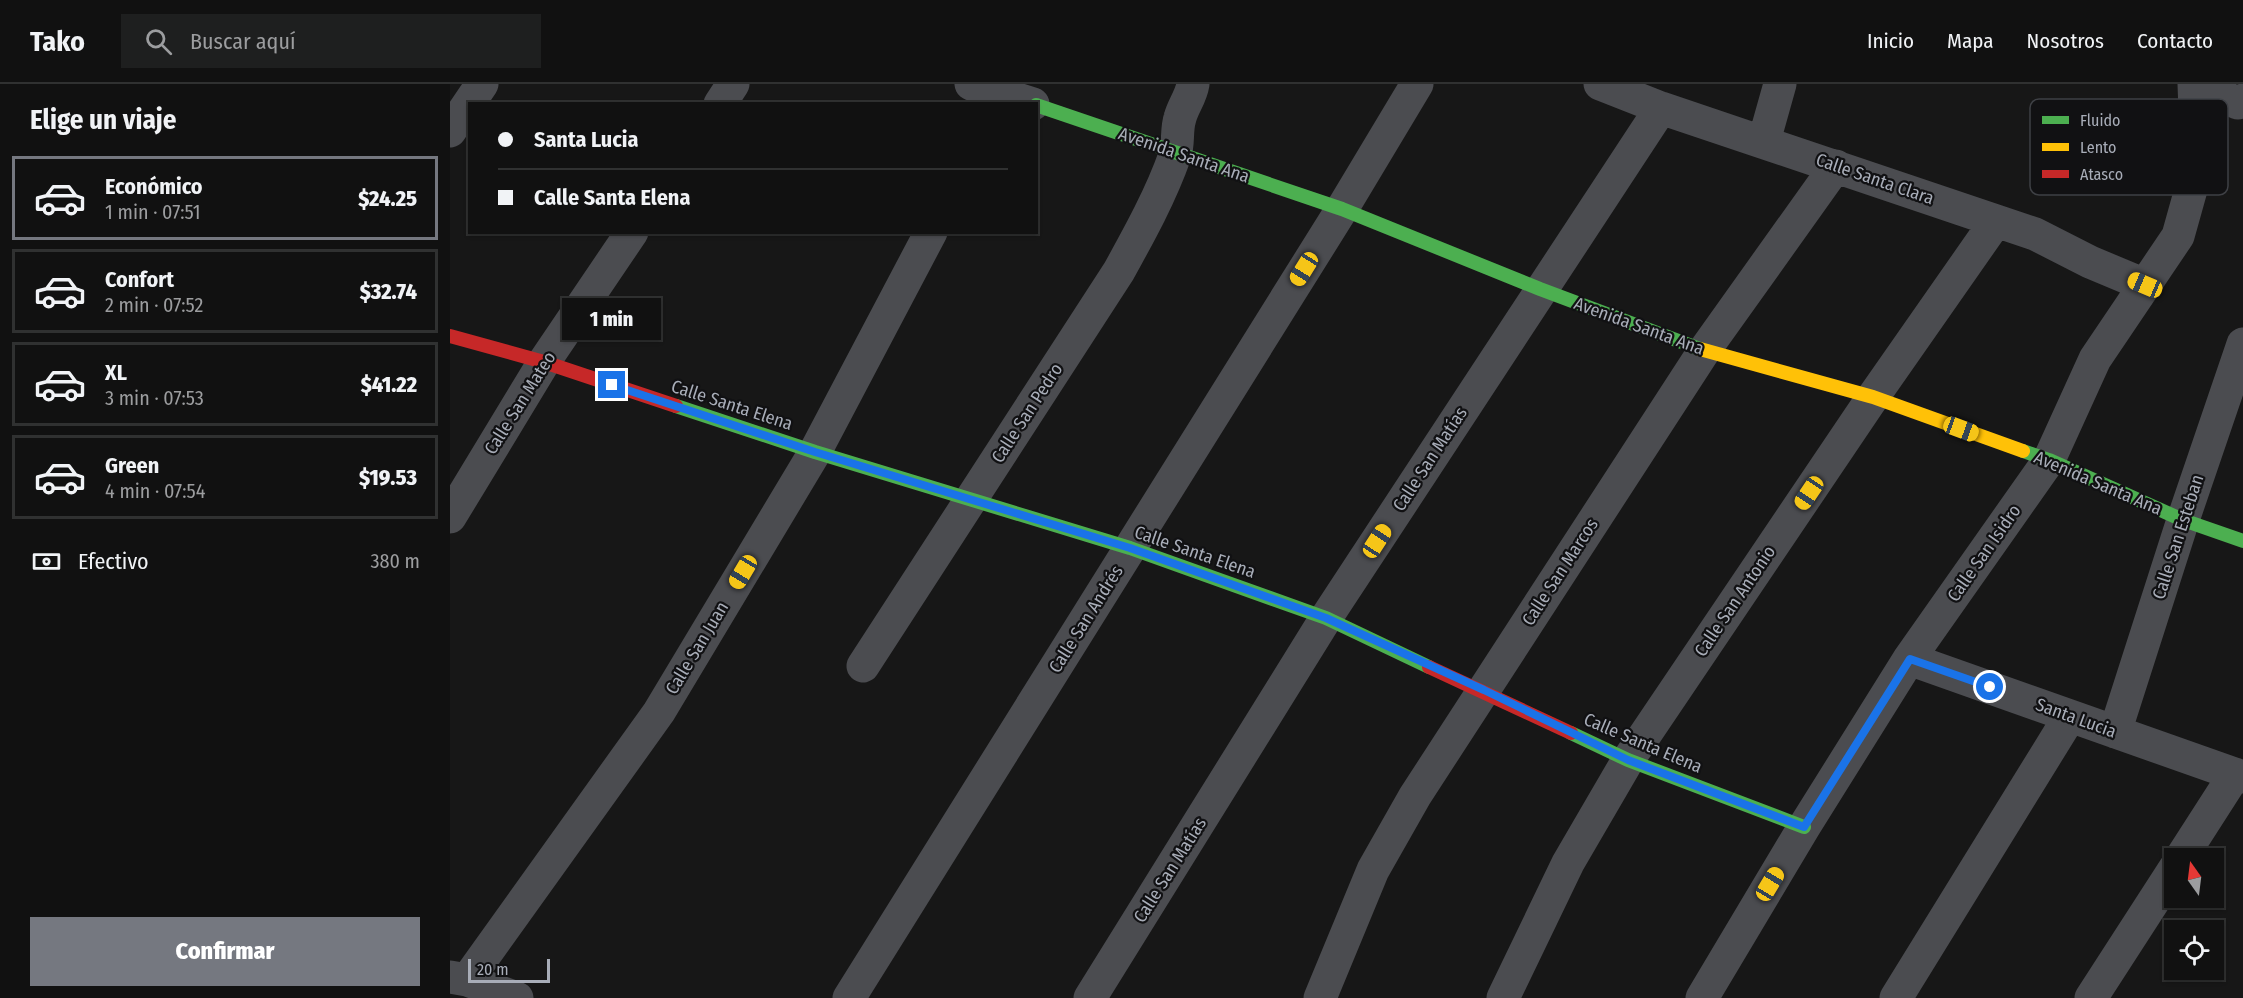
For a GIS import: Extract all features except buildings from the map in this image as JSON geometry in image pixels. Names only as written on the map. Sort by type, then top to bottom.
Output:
[{"type":"street","points":[[470,102],[482,84]]},
{"type":"street","points":[[721,102],[733,84]]},
{"type":"street","name":"Avenida Santa Ana","points":[[971,84],[1017,98]]},
{"type":"street","name":"Calle San Pedro","points":[[863,666],[1119,271],[1153,208],[1177,152],[1180,117],[1192,93],[1193,84]]},
{"type":"street","name":"Calle San Andrés","points":[[849,998],[1342,209],[1417,84]]},
{"type":"street","name":"Calle Santa Clara","points":[[1600,84],[1662,108],[2035,234],[2090,262],[2145,285]]},
{"type":"street","points":[[1764,141],[1780,84]]},
{"type":"street","points":[[2194,84],[2240,101]]},
{"type":"street","name":"Calle San Isidro","points":[[2194,84],[2195,99]]},
{"type":"street","points":[[450,131],[468,105]]},
{"type":"street","name":"Avenida Santa Ana","points":[[1038,105],[1342,209],[1540,289],[1704,351],[1873,397],[2049,460],[2183,520],[2243,541]]},
{"type":"street","name":"Calle San Matías","points":[[1090,998],[1326,618],[1540,289],[1662,108]]},
{"type":"street","name":"Calle San Marcos","points":[[1320,998],[1373,870],[1415,796],[1704,351],[1836,166]]},
{"type":"street","name":"Calle San Isidro","points":[[1702,998],[1804,827],[1910,659],[2049,460],[2095,359],[2178,236],[2189,195]]},
{"type":"street","name":"Calle San Antonio","points":[[1503,998],[1568,863],[1628,760],[1873,397],[1996,221]]},
{"type":"street","name":"Calle San Mateo","points":[[450,517],[544,362],[631,234]]},
{"type":"street","name":"Calle San Juan","points":[[459,979],[659,712],[815,452],[930,234]]},
{"type":"street","name":"Calle Santa Elena","points":[[450,336],[544,362],[815,452],[1130,548],[1326,618],[1484,690],[1628,760],[1804,827]]},
{"type":"street","name":"Calle San Esteban","points":[[2115,732],[2183,520],[2243,344]]},
{"type":"street","name":"Santa Lucia","points":[[1910,659],[2239,776]]},
{"type":"street","points":[[1896,998],[2070,716]]},
{"type":"street","points":[[2188,848],[2239,776]]},
{"type":"street","points":[[2091,998],[2164,885]]},
{"type":"street","points":[[459,979],[517,998]]},
{"type":"traffic: fast","points":[[1038,106],[1342,209],[1540,289],[1700,349]]},
{"type":"traffic: fast","points":[[676,406],[815,452],[1130,548],[1326,618],[1429,667]]},
{"type":"traffic: fast","points":[[2023,451],[2049,460],[2183,520],[2243,541]]},
{"type":"traffic: fast","points":[[1571,733],[1628,760],[1804,827]]},
{"type":"traffic: slow","points":[[1700,349],[1873,397],[2023,451]]},
{"type":"traffic: jam","points":[[450,336],[544,362],[676,406]]},
{"type":"traffic: jam","points":[[1429,667],[1571,733]]},
{"type":"route","points":[[612,385],[815,452],[1130,548],[1326,618],[1484,690],[1628,760],[1804,827],[1910,659],[1990,687]]}]
